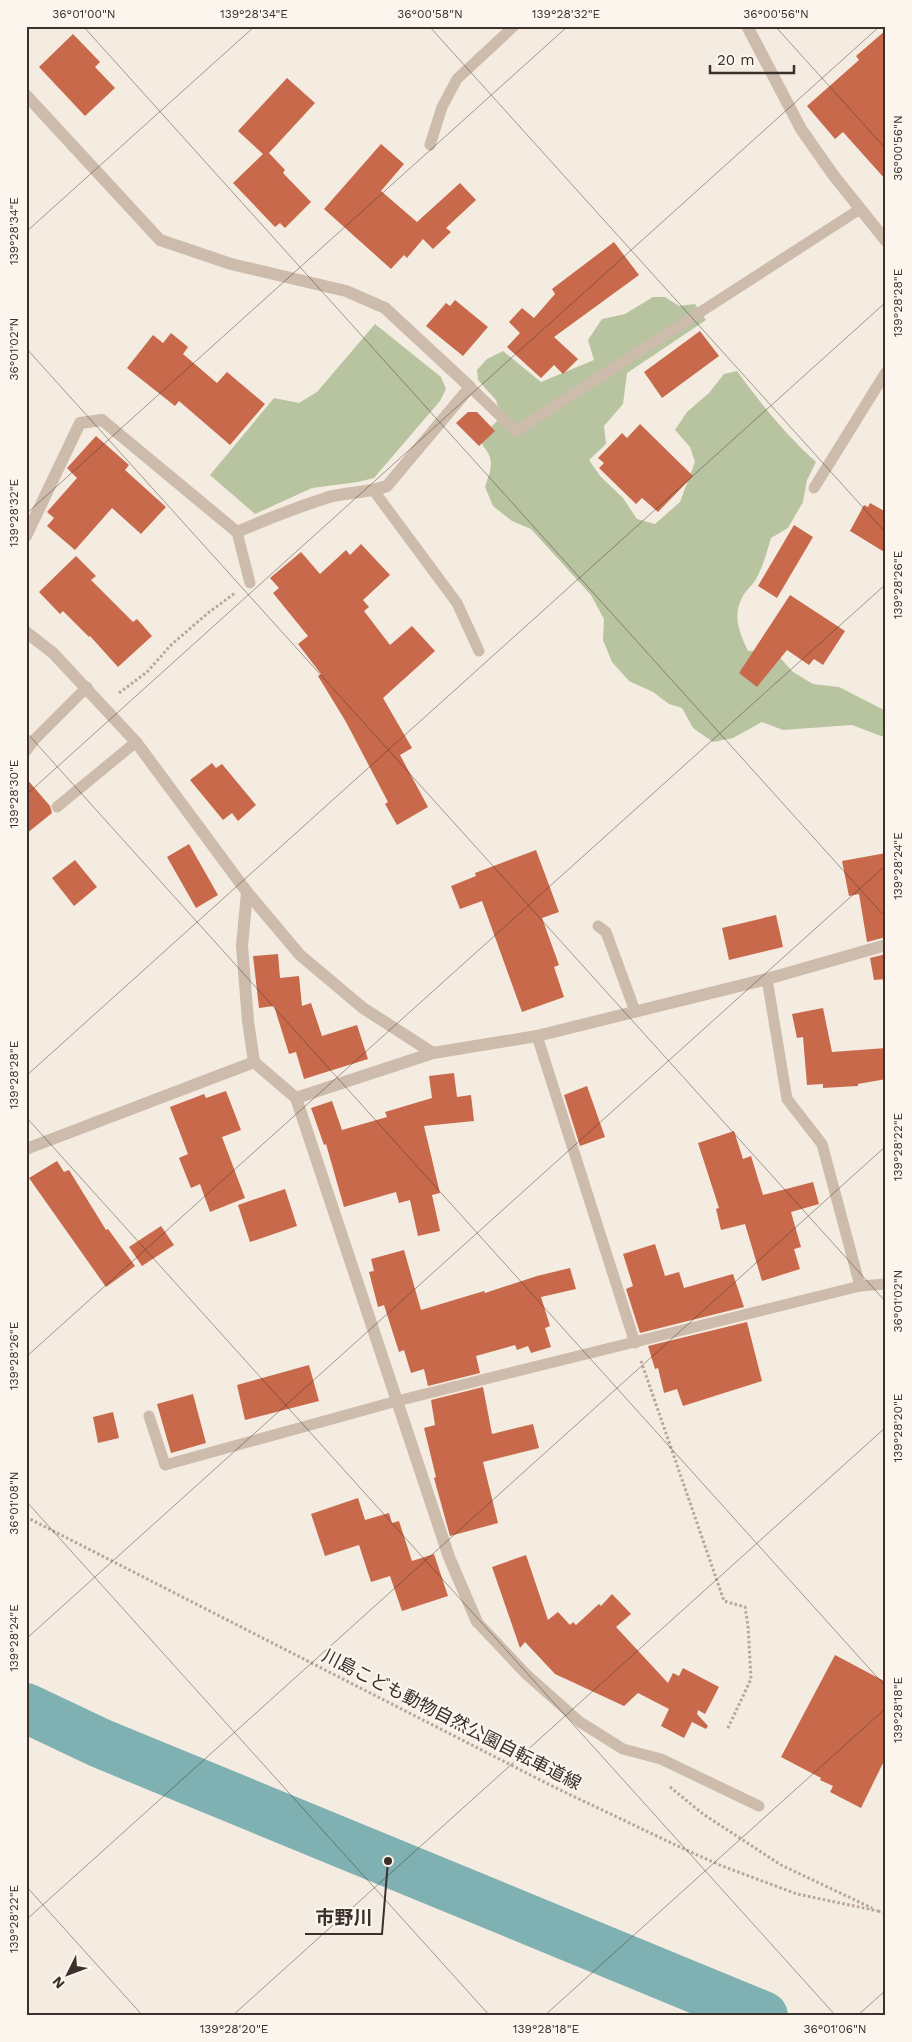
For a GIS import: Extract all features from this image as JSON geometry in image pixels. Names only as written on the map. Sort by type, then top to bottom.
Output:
[{"type":"street","points":[[747,26],[801,129],[886,242]]},
{"type":"street","points":[[26,95],[160,240],[231,264],[346,292],[385,308],[470,387],[387,486],[374,491],[330,497],[237,532],[102,420],[80,423],[26,536]]},
{"type":"street","points":[[26,632],[53,652],[136,742],[247,892],[300,955],[363,1008],[432,1053]]},
{"type":"street","points":[[247,892],[242,946],[248,1021],[254,1062],[296,1098],[449,1557],[477,1622]]},
{"type":"street","points":[[296,1098],[432,1053],[538,1036],[767,979],[886,945]]},
{"type":"street","points":[[26,1149],[254,1062]]},
{"type":"lane","points":[[430,145],[442,107],[458,79],[514,26]]},
{"type":"lane","points":[[470,387],[516,431],[860,209]]},
{"type":"lane","points":[[814,488],[886,372]]},
{"type":"lane","points":[[374,491],[457,603],[479,651]]},
{"type":"lane","points":[[237,532],[250,583]]},
{"type":"lane","points":[[26,751],[35,739],[87,687]]},
{"type":"lane","points":[[57,807],[136,742]]},
{"type":"lane","points":[[598,926],[606,932],[635,1011]]},
{"type":"lane","points":[[767,979],[787,1099],[822,1144],[860,1286]]},
{"type":"lane","points":[[538,1036],[635,1343]]},
{"type":"lane","points":[[148,1416],[164,1465],[397,1401],[860,1286],[886,1284]]},
{"type":"lane","points":[[477,1622],[526,1674],[580,1722],[624,1749],[661,1759],[759,1806]]},
{"type":"path","points":[[102,705],[147,672],[171,645],[208,613],[250,583]]},
{"type":"path","points":[[635,1343],[724,1601],[745,1607],[751,1679],[727,1730]]},
{"type":"path","name":"川島こども動物自然公園自転車道線","points":[[26,1517],[554,1787],[676,1846],[722,1866],[797,1894],[878,1911]]},
{"type":"path","points":[[667,1784],[703,1814],[781,1864],[878,1911],[886,1913]]},
{"type":"green space","points":[[653,297],[665,297],[679,306],[695,304],[706,320],[627,373],[623,404],[604,426],[606,444],[589,460],[600,476],[623,498],[637,519],[655,524],[680,502],[695,462],[690,447],[675,430],[687,412],[709,393],[724,374],[737,371],[774,419],[816,462],[807,480],[803,502],[788,528],[771,538],[758,574],[743,595],[737,618],[742,638],[748,651],[773,650],[793,672],[813,684],[839,687],[886,711],[886,735],[881,736],[852,725],[783,730],[762,722],[733,738],[713,742],[693,728],[682,708],[669,704],[653,692],[629,681],[612,662],[603,640],[604,619],[591,595],[531,529],[512,521],[493,506],[485,487],[491,463],[482,444],[480,433],[492,426],[501,417],[496,400],[478,380],[477,370],[487,359],[503,351],[541,382],[594,360],[588,340],[602,319],[625,314]]},
{"type":"green space","points":[[375,324],[441,377],[446,389],[440,401],[374,478],[312,488],[255,514],[210,475],[274,398],[299,403],[317,392]]},
{"type":"building","points":[[886,30],[886,180],[843,132],[835,139],[807,106],[859,60],[856,56]]},
{"type":"building","points":[[73,34],[100,62],[95,67],[115,88],[85,116],[39,67]]},
{"type":"building","points":[[287,78],[315,103],[269,153],[285,170],[283,173],[311,202],[285,228],[280,223],[275,227],[233,183],[263,154],[238,131]]},
{"type":"building","points":[[381,144],[404,164],[381,191],[417,222],[460,183],[476,200],[446,228],[451,232],[433,249],[423,239],[407,258],[404,255],[391,269],[324,209]]},
{"type":"building","points":[[614,242],[639,275],[554,337],[578,359],[563,374],[554,365],[541,378],[507,347],[520,333],[509,322],[522,308],[534,318],[555,294],[552,289]]},
{"type":"building","points":[[455,300],[488,327],[463,356],[426,326],[446,303],[450,306]]},
{"type":"building","points":[[700,331],[719,356],[662,398],[644,372]]},
{"type":"building","points":[[171,333],[188,347],[183,354],[217,383],[227,372],[265,404],[230,445],[179,401],[175,406],[127,368],[153,335],[163,343]]},
{"type":"building","points":[[468,412],[477,412],[495,431],[479,446],[456,423]]},
{"type":"building","points":[[640,424],[693,476],[658,512],[642,498],[636,504],[599,468],[604,463],[598,458],[622,433],[627,438]]},
{"type":"building","points":[[96,436],[129,465],[125,470],[166,507],[141,534],[112,508],[75,550],[47,526],[54,518],[47,512],[77,478],[67,468]]},
{"type":"building","points":[[870,503],[886,512],[886,553],[850,531],[864,505],[868,507]]},
{"type":"building","points":[[794,525],[813,537],[777,598],[758,586]]},
{"type":"building","points":[[361,544],[390,575],[363,600],[369,607],[364,611],[390,645],[412,626],[435,651],[383,698],[412,748],[400,755],[428,807],[397,825],[385,804],[388,802],[346,722],[318,676],[321,674],[298,644],[308,636],[273,593],[279,588],[270,578],[301,552],[320,574],[346,550],[350,555]]},
{"type":"building","points":[[76,556],[96,576],[91,580],[133,622],[137,619],[152,636],[118,667],[90,636],[63,611],[60,614],[39,592]]},
{"type":"building","points":[[790,595],[845,631],[823,665],[814,659],[809,665],[787,650],[757,687],[739,673]]},
{"type":"building","points":[[212,763],[216,768],[222,764],[256,805],[238,821],[232,813],[223,820],[190,780]]},
{"type":"building","points":[[26,778],[50,806],[52,813],[26,834]]},
{"type":"building","points":[[189,844],[218,895],[196,908],[167,857]]},
{"type":"building","points":[[536,850],[559,912],[542,918],[559,965],[554,967],[564,997],[522,1012],[482,901],[460,909],[451,886],[476,876],[475,873]]},
{"type":"building","points":[[886,853],[886,937],[867,942],[859,894],[849,896],[842,861]]},
{"type":"building","points":[[75,860],[97,887],[74,906],[52,878]]},
{"type":"building","points":[[776,915],[783,947],[729,960],[722,928]]},
{"type":"building","points":[[278,954],[280,978],[299,976],[302,1006],[311,1003],[322,1036],[357,1025],[368,1059],[304,1079],[296,1052],[289,1054],[274,1006],[259,1008],[253,956]]},
{"type":"building","points":[[886,954],[886,979],[874,980],[870,958]]},
{"type":"building","points":[[823,1008],[832,1052],[886,1048],[886,1079],[858,1084],[858,1086],[823,1088],[823,1084],[807,1085],[803,1037],[797,1038],[792,1014]]},
{"type":"building","points":[[454,1073],[457,1097],[471,1095],[474,1121],[424,1126],[440,1193],[432,1195],[440,1231],[418,1236],[410,1200],[399,1203],[396,1192],[344,1207],[326,1144],[324,1145],[311,1108],[332,1101],[342,1130],[387,1117],[385,1112],[432,1098],[429,1076]]},
{"type":"building","points":[[587,1086],[605,1137],[580,1146],[564,1095]]},
{"type":"building","points":[[226,1091],[241,1130],[222,1137],[245,1198],[210,1212],[200,1184],[191,1188],[179,1158],[188,1154],[170,1107],[204,1094],[206,1098]]},
{"type":"building","points":[[734,1131],[743,1159],[751,1156],[763,1195],[813,1182],[819,1204],[791,1212],[801,1247],[794,1249],[800,1269],[762,1281],[745,1224],[721,1230],[716,1209],[719,1208],[698,1143]]},
{"type":"building","points":[[57,1161],[64,1172],[69,1170],[106,1230],[108,1229],[135,1266],[106,1287],[29,1178]]},
{"type":"building","points":[[285,1189],[297,1226],[250,1242],[238,1205]]},
{"type":"building","points":[[161,1226],[174,1245],[142,1266],[129,1247]]},
{"type":"building","points":[[655,1244],[665,1276],[679,1272],[684,1288],[733,1274],[744,1307],[640,1333],[626,1289],[633,1286],[623,1254]]},
{"type":"building","points":[[404,1250],[421,1310],[570,1268],[576,1289],[541,1297],[550,1326],[545,1328],[551,1347],[531,1353],[528,1346],[517,1350],[515,1345],[476,1356],[480,1373],[428,1386],[424,1369],[411,1373],[404,1350],[399,1352],[384,1305],[378,1307],[369,1272],[374,1271],[371,1259]]},
{"type":"building","points":[[747,1322],[762,1381],[683,1406],[677,1389],[664,1393],[658,1368],[655,1369],[648,1346]]},
{"type":"building","points":[[309,1365],[319,1401],[245,1420],[237,1385]]},
{"type":"building","points":[[483,1387],[492,1434],[533,1424],[539,1448],[483,1462],[498,1523],[450,1536],[434,1478],[436,1477],[424,1428],[435,1425],[431,1400]]},
{"type":"building","points":[[193,1394],[206,1443],[171,1453],[157,1404]]},
{"type":"building","points":[[113,1412],[119,1438],[98,1443],[93,1417]]},
{"type":"building","points":[[358,1498],[365,1520],[389,1513],[392,1523],[399,1521],[412,1561],[434,1554],[448,1596],[402,1611],[390,1576],[371,1582],[359,1545],[325,1556],[311,1514]]},
{"type":"building","points":[[526,1555],[548,1620],[558,1612],[570,1625],[573,1622],[576,1625],[599,1604],[601,1606],[612,1594],[631,1614],[616,1627],[668,1683],[673,1673],[679,1676],[683,1668],[719,1687],[705,1714],[698,1710],[697,1714],[708,1726],[706,1729],[692,1722],[684,1738],[661,1726],[669,1709],[638,1693],[624,1706],[555,1674],[525,1642],[520,1648],[492,1567]]},
{"type":"building","points":[[835,1655],[886,1682],[886,1757],[861,1808],[830,1792],[833,1786],[820,1780],[821,1778],[781,1757]]},
{"type":"waterway","points":[[26,1708],[100,1743],[763,2016]]},
{"type":"place","name":"市野川","points":[[388,1861]]}]
